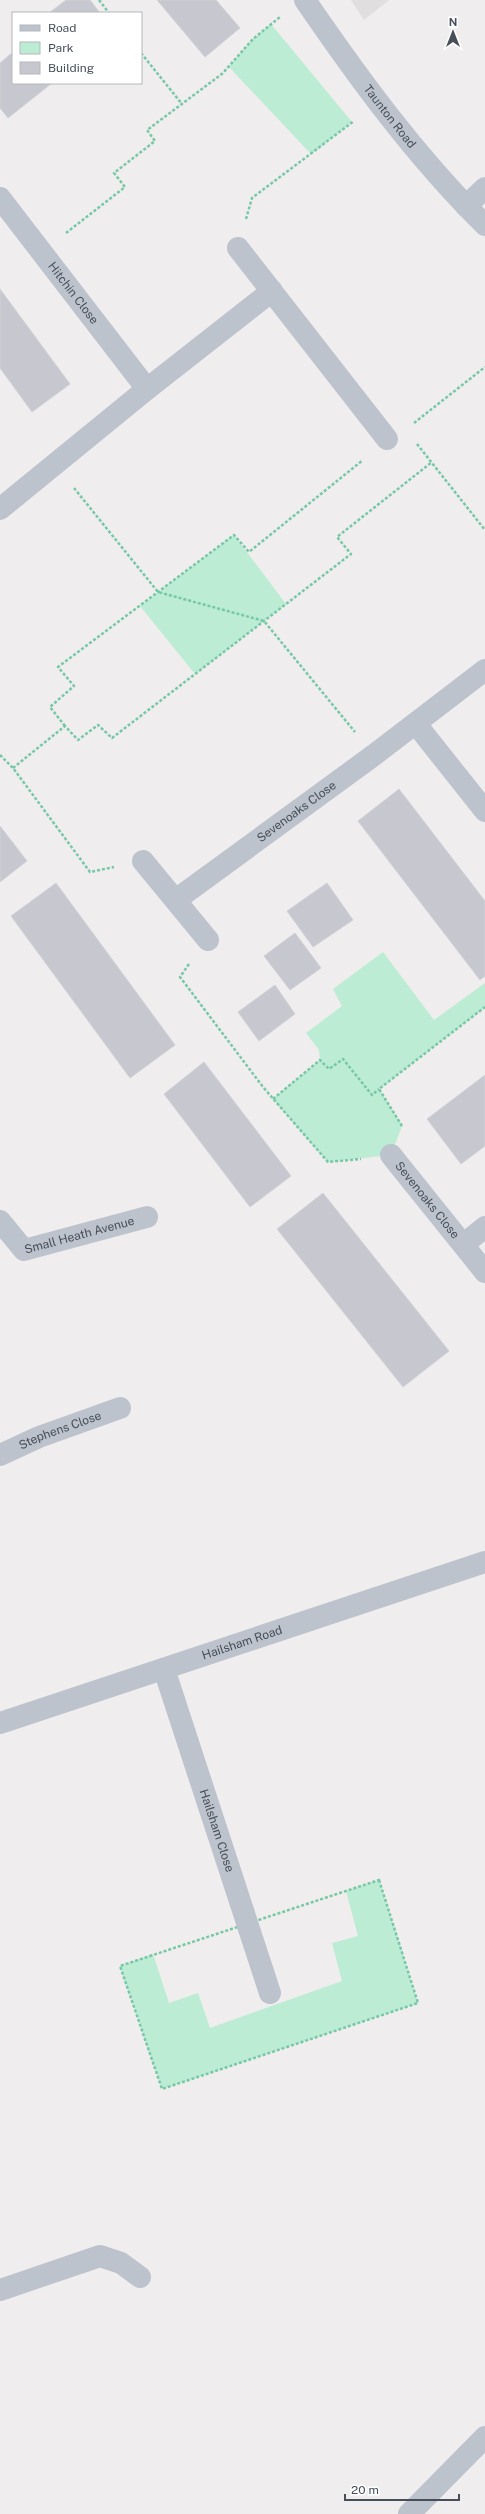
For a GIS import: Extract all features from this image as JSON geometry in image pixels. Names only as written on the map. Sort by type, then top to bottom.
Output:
[{"type":"street","name":"Taunton Road","points":[[305,0],[379,102],[466,206],[485,225]]},
{"type":"street","points":[[466,206],[485,188]]},
{"type":"street","name":"Hitchin Close","points":[[0,198],[147,389]]},
{"type":"street","points":[[238,248],[272,292],[397,435]]},
{"type":"street","points":[[0,509],[147,389],[272,292]]},
{"type":"street","name":"Sevenoaks Close","points":[[177,899],[416,724],[485,670]]},
{"type":"street","points":[[416,724],[485,811]]},
{"type":"street","points":[[143,861],[177,899],[208,940]]},
{"type":"street","name":"Sevenoaks Close","points":[[391,1155],[485,1272]]},
{"type":"street","name":"Small Heath Avenue","points":[[0,1221],[24,1250],[147,1217]]},
{"type":"street","name":"Sevenoaks Close","points":[[464,1244],[485,1227]]},
{"type":"street","name":"Stephens Close","points":[[0,1455],[39,1437],[120,1408]]},
{"type":"street","name":"Hailsham Road","points":[[0,1723],[485,1562]]},
{"type":"street","name":"Hailsham Close","points":[[164,1668],[270,1993]]},
{"type":"street","points":[[0,2290],[100,2256],[121,2263],[140,2277]]},
{"type":"street","points":[[409,2514],[485,2437]]},
{"type":"path","points":[[99,0],[109,12]]},
{"type":"path","points":[[42,252],[125,187],[114,173],[155,141],[147,130],[223,73],[253,39],[282,16]]},
{"type":"path","points":[[142,54],[182,104]]},
{"type":"path","points":[[238,248],[252,198],[379,102]]},
{"type":"path","points":[[432,462],[337,537],[351,554],[112,738],[98,725],[78,740],[64,726],[50,707],[74,686],[58,667],[234,535],[249,552],[485,367]]},
{"type":"path","points":[[397,435],[432,462],[485,530]]},
{"type":"path","points":[[54,465],[158,592],[264,621],[374,755]]},
{"type":"path","points":[[13,768],[64,726]]},
{"type":"path","points":[[0,755],[13,768],[90,872],[143,861]]},
{"type":"path","points":[[208,940],[180,977],[273,1099],[328,1162],[391,1155],[402,1126],[379,1089]]},
{"type":"path","points":[[273,1099],[320,1060],[329,1069],[343,1059],[372,1095],[485,1007]]},
{"type":"shaded area","points":[[351,0],[389,0],[364,20]]},
{"type":"green space","points":[[271,24],[352,122],[311,154],[229,67],[253,39]]},
{"type":"green space","points":[[234,535],[286,604],[195,674],[140,606]]},
{"type":"green space","points":[[383,952],[434,1020],[485,983],[485,1007],[379,1089],[402,1126],[391,1155],[328,1162],[273,1099],[320,1060],[319,1050],[306,1033],[342,1006],[333,989]]},
{"type":"green space","points":[[379,1880],[418,2003],[162,2089],[120,1966],[153,1954],[169,2003],[198,1993],[210,2028],[342,1981],[332,1943],[358,1936],[346,1891]]},
{"type":"building","points":[[66,0],[90,0],[99,12],[50,12]]},
{"type":"building","points":[[157,0],[216,0],[240,28],[205,57]]},
{"type":"building","points":[[12,53],[12,84],[51,84],[8,118],[0,108],[0,63]]},
{"type":"building","points":[[0,289],[70,384],[32,412],[0,368]]},
{"type":"building","points":[[399,789],[485,901],[485,976],[480,980],[358,821]]},
{"type":"building","points":[[0,826],[27,861],[0,882]]},
{"type":"building","points":[[56,883],[175,1045],[130,1078],[11,916]]},
{"type":"building","points":[[327,883],[353,920],[313,947],[287,911]]},
{"type":"building","points":[[295,933],[321,968],[290,990],[264,956]]},
{"type":"building","points":[[275,985],[295,1014],[259,1041],[238,1012]]},
{"type":"building","points":[[204,1062],[291,1176],[250,1207],[164,1094]]},
{"type":"building","points":[[485,1075],[485,1146],[461,1164],[427,1119]]},
{"type":"building","points":[[323,1193],[449,1351],[403,1387],[277,1229]]}]
